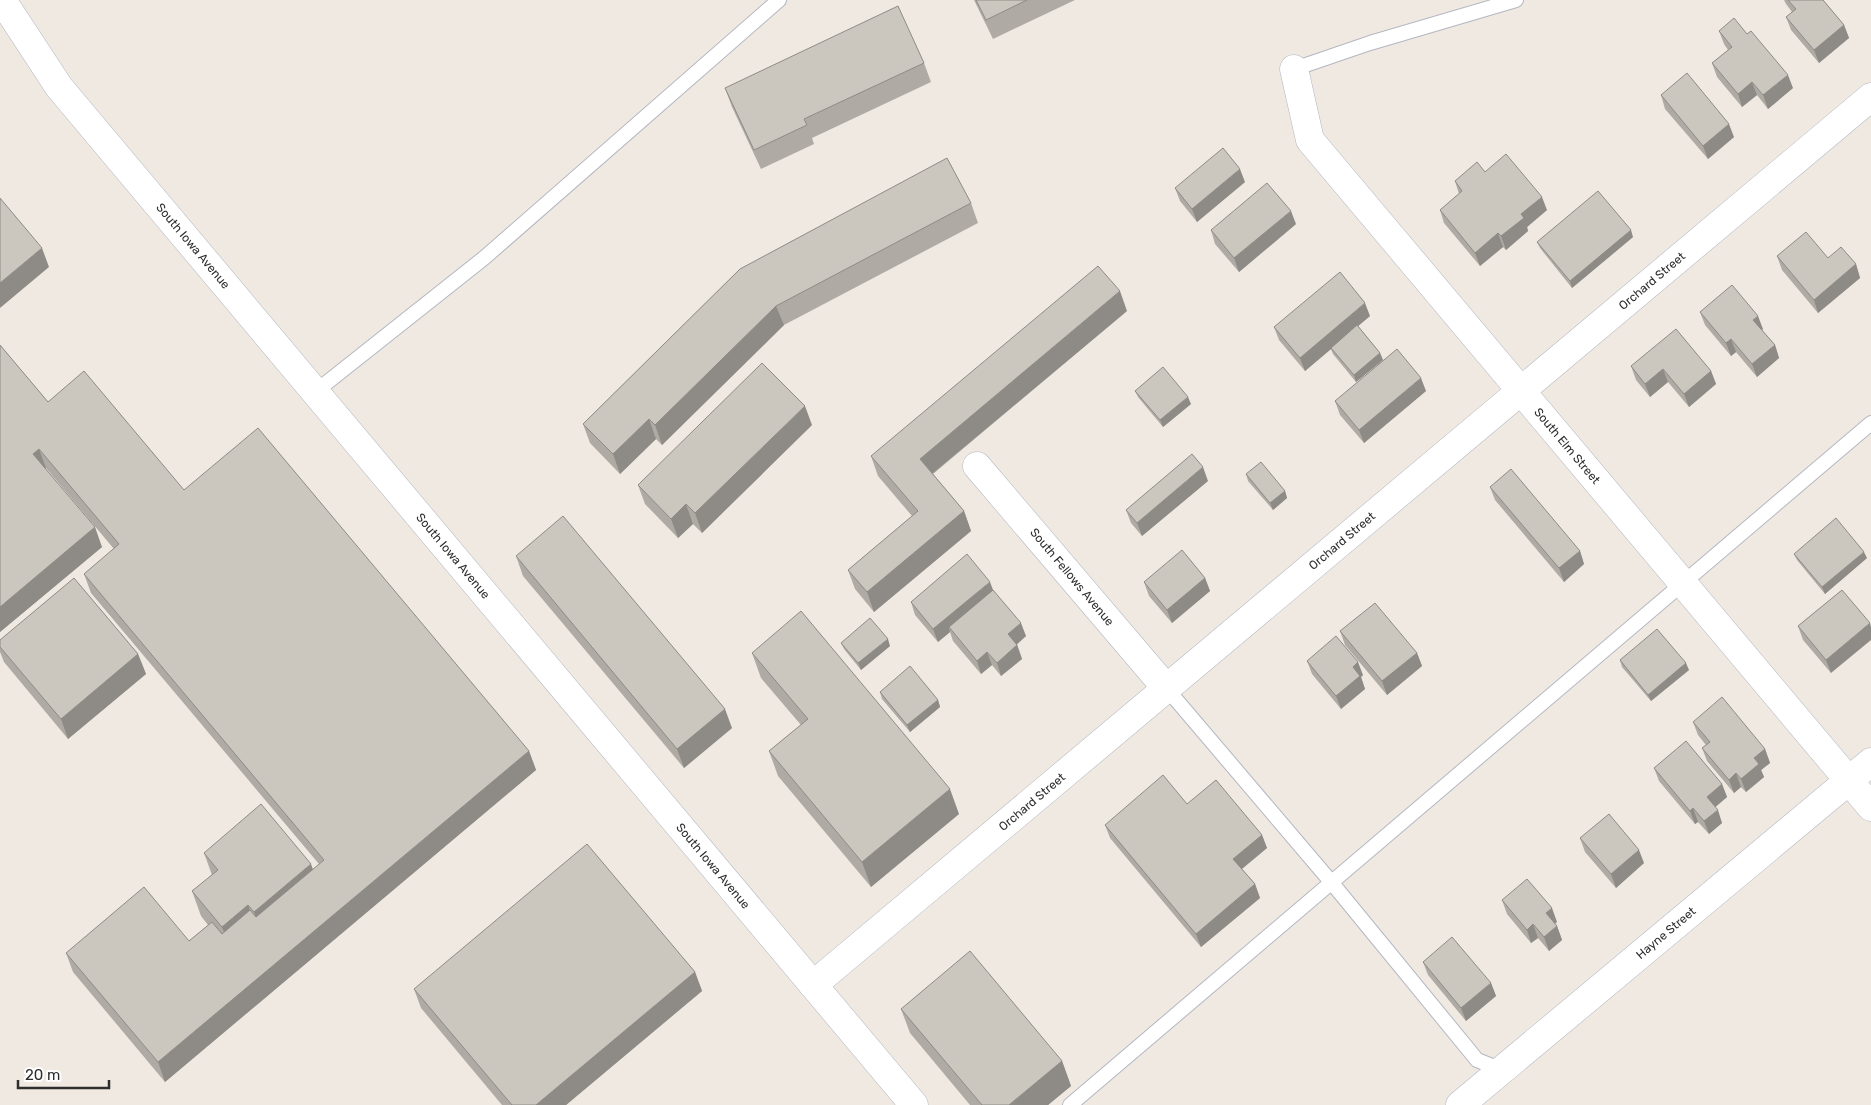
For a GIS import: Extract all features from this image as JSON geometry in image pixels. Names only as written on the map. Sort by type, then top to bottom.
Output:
[{"type":"street","name":"South Iowa Avenue","points":[[2,0],[59,87],[914,1105]]},
{"type":"street","name":"South Elm Street","points":[[1294,69],[1310,140],[1871,807]]},
{"type":"street","name":"Orchard Street","points":[[813,985],[1871,97]]},
{"type":"street","name":"South Fellows Avenue","points":[[977,466],[1167,689]]},
{"type":"street","name":"Hayne Street","points":[[1460,1105],[1871,762]]},
{"type":"lane","points":[[315,392],[484,258],[779,0]]},
{"type":"lane","points":[[1294,69],[1370,43],[1516,0]]},
{"type":"lane","points":[[1070,1105],[1871,423]]},
{"type":"lane","points":[[1167,689],[1332,883],[1477,1060],[1502,1070]]},
{"type":"building","points":[[976,0],[1027,0],[986,20]]},
{"type":"building","points":[[1788,0],[1823,0],[1844,25],[1814,50],[1786,17],[1796,9]]},
{"type":"building","points":[[898,6],[924,63],[804,119],[807,125],[754,150],[725,88]]},
{"type":"building","points":[[1734,18],[1747,34],[1751,31],[1788,75],[1763,95],[1752,82],[1738,94],[1712,63],[1732,47],[1719,31]]},
{"type":"building","points":[[1687,73],[1729,124],[1703,146],[1661,95]]},
{"type":"building","points":[[1223,148],[1240,169],[1192,209],[1175,188]]},
{"type":"building","points":[[1506,154],[1542,197],[1521,214],[1524,218],[1501,236],[1498,233],[1475,253],[1440,210],[1462,191],[1455,181],[1477,162],[1485,172]]},
{"type":"building","points":[[947,158],[971,203],[776,306],[655,425],[649,419],[613,454],[583,424],[740,269]]},
{"type":"building","points":[[1267,183],[1291,211],[1234,258],[1211,230]]},
{"type":"building","points":[[1598,191],[1631,230],[1570,281],[1537,242]]},
{"type":"building","points":[[0,198],[42,248],[0,283]]},
{"type":"building","points":[[1806,232],[1828,258],[1841,247],[1856,264],[1814,300],[1777,256]]},
{"type":"building","points":[[1098,266],[1120,291],[920,459],[964,511],[867,592],[848,570],[918,511],[871,456]]},
{"type":"building","points":[[1340,272],[1365,303],[1300,358],[1274,327]]},
{"type":"building","points":[[1732,285],[1758,316],[1753,320],[1775,345],[1752,364],[1731,339],[1726,343],[1700,312]]},
{"type":"building","points":[[1357,325],[1380,353],[1354,375],[1331,348]]},
{"type":"building","points":[[1676,329],[1711,371],[1684,394],[1663,369],[1645,384],[1631,366]]},
{"type":"building","points":[[0,345],[48,402],[84,371],[184,490],[258,428],[529,751],[158,1062],[66,953],[144,887],[189,941],[212,922],[222,934],[250,910],[256,917],[324,860],[84,574],[119,544],[39,449],[33,454],[95,527],[0,607]]},
{"type":"building","points":[[1397,349],[1421,378],[1359,430],[1335,401]]},
{"type":"building","points":[[762,363],[805,406],[695,513],[686,504],[671,519],[638,485]]},
{"type":"building","points":[[1163,367],[1188,397],[1160,420],[1135,391]]},
{"type":"building","points":[[1192,454],[1203,467],[1137,523],[1126,510]]},
{"type":"building","points":[[1261,462],[1285,491],[1270,503],[1246,474]]},
{"type":"building","points":[[1511,469],[1580,551],[1559,568],[1490,487]]},
{"type":"building","points":[[563,516],[725,709],[677,749],[516,556]]},
{"type":"building","points":[[1836,518],[1864,552],[1822,587],[1794,554]]},
{"type":"building","points":[[1182,550],[1205,578],[1167,610],[1144,582]]},
{"type":"building","points":[[967,554],[990,582],[933,629],[911,602]]},
{"type":"building","points":[[74,578],[138,654],[61,719],[0,647],[0,640]]},
{"type":"building","points":[[993,590],[1021,623],[1008,634],[1017,645],[997,663],[987,652],[977,661],[949,627]]},
{"type":"building","points":[[1842,590],[1870,623],[1826,660],[1798,626]]},
{"type":"building","points":[[1375,603],[1417,653],[1382,681],[1340,631]]},
{"type":"building","points":[[801,611],[950,789],[862,862],[769,751],[808,719],[752,653]]},
{"type":"building","points":[[870,618],[888,639],[858,663],[841,643]]},
{"type":"building","points":[[1657,629],[1686,663],[1648,695],[1620,660]]},
{"type":"building","points":[[1336,636],[1358,662],[1353,667],[1360,676],[1336,696],[1307,661]]},
{"type":"building","points":[[910,666],[938,700],[907,725],[880,692]]},
{"type":"building","points":[[1722,697],[1765,749],[1754,758],[1759,764],[1741,779],[1736,773],[1729,780],[1702,748],[1710,742],[1693,722]]},
{"type":"building","points":[[1686,741],[1722,784],[1707,797],[1718,810],[1704,821],[1693,808],[1690,811],[1654,768]]},
{"type":"building","points":[[1163,775],[1187,804],[1216,780],[1262,835],[1233,859],[1255,884],[1196,934],[1105,825]]},
{"type":"building","points":[[261,804],[311,864],[254,912],[248,905],[222,927],[192,891],[218,870],[204,853]]},
{"type":"building","points":[[1609,814],[1639,850],[1611,874],[1580,838]]},
{"type":"building","points":[[587,844],[695,972],[536,1105],[512,1105],[414,989]]},
{"type":"building","points":[[1527,879],[1552,908],[1546,913],[1557,926],[1544,937],[1533,924],[1527,930],[1502,900]]},
{"type":"building","points":[[1452,937],[1491,983],[1461,1008],[1423,962]]},
{"type":"building","points":[[970,951],[1062,1061],[1009,1105],[982,1105],[901,1009]]}]
